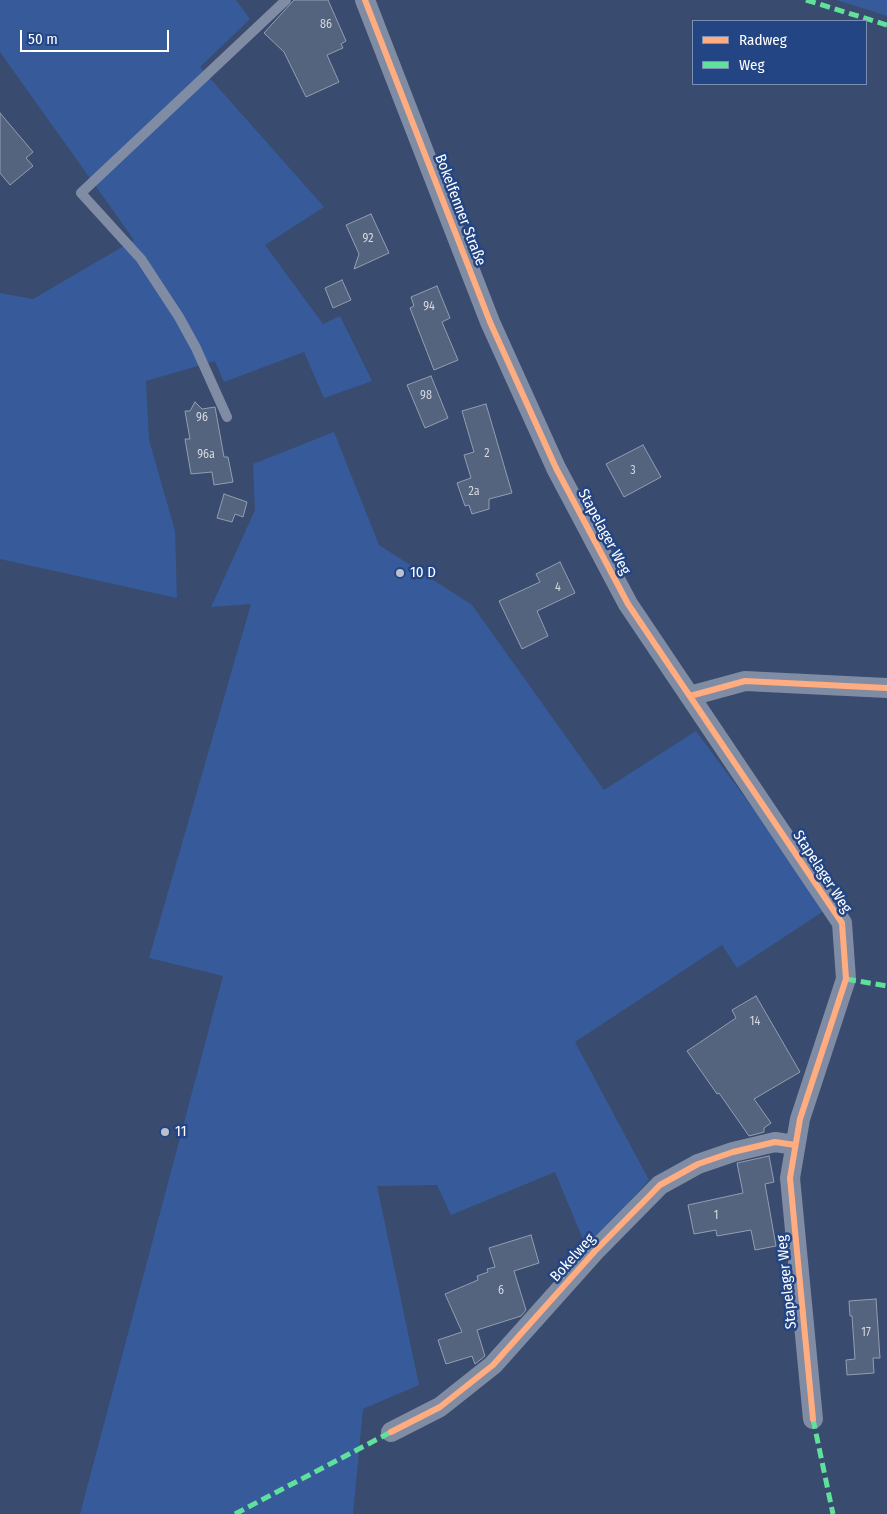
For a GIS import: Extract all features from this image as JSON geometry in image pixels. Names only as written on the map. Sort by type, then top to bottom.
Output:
[{"type":"street","name":"Bokelfenner Straße","points":[[365,0],[490,322],[537,427]]},
{"type":"street","name":"Stapelager Weg","points":[[537,427],[556,468],[628,604],[842,923],[846,979],[800,1119],[790,1178],[813,1419]]},
{"type":"street","points":[[690,696],[745,681],[887,688]]},
{"type":"street","name":"Bokelweg","points":[[391,1432],[440,1407],[493,1365],[594,1251],[660,1185],[698,1164],[734,1152],[775,1142],[795,1144]]},
{"type":"lane","points":[[227,417],[196,348],[174,309],[140,259],[81,193],[286,0]]},
{"type":"shaded area","points":[[0,0],[236,0],[250,19],[200,67],[324,207],[265,245],[323,324],[340,316],[372,381],[324,398],[304,352],[224,382],[215,361],[146,381],[149,440],[175,531],[177,598],[0,559],[0,293],[33,299],[134,240],[0,52]]},
{"type":"shaded area","points":[[836,0],[887,0],[887,16],[859,7]]},
{"type":"shaded area","points":[[334,432],[379,545],[472,605],[604,790],[696,731],[827,909],[737,968],[722,945],[575,1042],[649,1180],[587,1249],[555,1172],[451,1215],[437,1185],[377,1186],[419,1385],[363,1409],[353,1514],[80,1514],[223,976],[149,958],[251,604],[211,607],[255,510],[253,464]]},
{"type":"building","points":[[294,0],[328,0],[346,41],[341,44],[343,48],[327,55],[339,82],[306,97],[284,52],[264,33]]},
{"type":"building","points":[[0,113],[33,152],[26,158],[33,166],[10,185],[0,173]]},
{"type":"building","points":[[371,214],[389,253],[354,269],[359,254],[346,225]]},
{"type":"building","points":[[342,280],[351,300],[333,308],[325,288]]},
{"type":"building","points":[[437,286],[450,318],[442,322],[458,360],[434,370],[410,308],[414,306],[411,297]]},
{"type":"building","points":[[431,376],[448,418],[425,428],[407,385]]},
{"type":"building","points":[[195,402],[202,409],[215,407],[224,457],[228,457],[233,482],[214,485],[212,472],[191,474],[185,439],[190,439],[185,411],[190,411]]},
{"type":"building","points":[[486,404],[512,493],[489,499],[489,509],[472,514],[469,505],[465,506],[457,483],[471,478],[464,455],[474,452],[462,411]]},
{"type":"building","points":[[643,445],[661,477],[624,497],[606,464]]},
{"type":"building","points":[[224,494],[247,502],[243,517],[235,514],[232,522],[217,518]]},
{"type":"building","points":[[560,562],[575,593],[537,611],[548,636],[522,649],[499,601],[540,582],[536,574]]},
{"type":"building","points":[[756,996],[800,1072],[754,1099],[771,1123],[764,1128],[764,1132],[749,1136],[687,1051],[736,1018],[732,1010]]},
{"type":"building","points":[[769,1156],[774,1182],[765,1184],[776,1246],[755,1250],[751,1230],[717,1236],[716,1230],[694,1234],[688,1205],[743,1193],[737,1163]]},
{"type":"building","points":[[531,1235],[539,1263],[514,1271],[526,1310],[521,1316],[477,1330],[485,1356],[475,1364],[472,1356],[446,1364],[438,1340],[462,1332],[445,1294],[478,1280],[477,1276],[488,1272],[487,1269],[495,1267],[489,1248]]},
{"type":"building","points":[[876,1299],[880,1358],[873,1358],[874,1373],[847,1375],[846,1360],[855,1359],[849,1301]]},
{"type":"marked path","points":[[806,0],[887,25]]},
{"type":"marked path","points":[[846,979],[887,986]]},
{"type":"marked path","points":[[813,1419],[833,1514]]},
{"type":"marked path","points":[[235,1514],[391,1432]]},
{"type":"cycle path","points":[[365,0],[490,322],[556,468],[628,604],[842,923],[846,979],[800,1119],[790,1178],[813,1419]]},
{"type":"cycle path","points":[[690,696],[745,681],[887,688]]},
{"type":"cycle path","points":[[391,1432],[440,1407],[493,1365],[595,1251],[660,1185],[698,1164],[733,1152],[775,1142],[795,1145]]},
{"type":"place","name":"10 D","points":[[400,573]]},
{"type":"place","name":"11","points":[[165,1132]]}]
